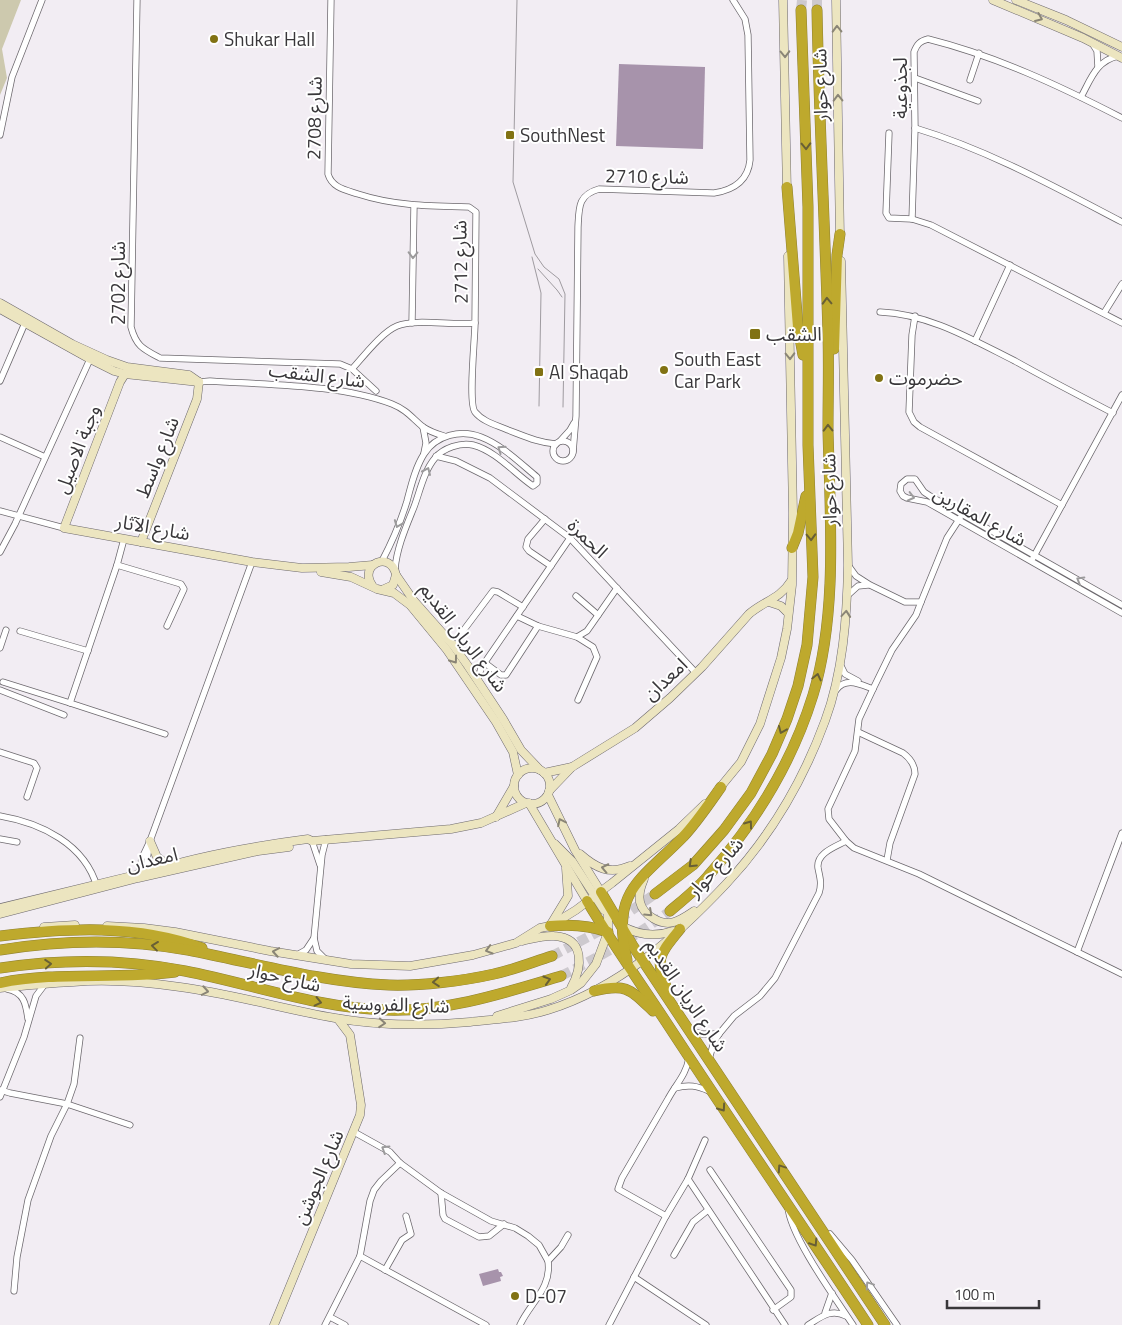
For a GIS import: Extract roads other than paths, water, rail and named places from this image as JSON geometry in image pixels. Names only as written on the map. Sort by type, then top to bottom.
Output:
[{"type":"highway","name":"شارع حوار","points":[[655,894],[693,865],[751,793],[772,754],[787,719],[798,686],[807,645],[813,576],[809,480],[808,207],[801,10]]},
{"type":"highway","name":"شارع حوار","points":[[670,912],[707,877],[737,841],[764,803],[786,763],[802,724],[813,694],[824,649],[830,578],[828,336],[817,10]]},
{"type":"highway","points":[[787,187],[798,327],[809,384]]},
{"type":"highway","points":[[828,385],[834,351],[837,255],[840,234]]},
{"type":"highway","points":[[792,548],[798,533],[809,480]]},
{"type":"highway","points":[[630,969],[623,940],[622,926],[622,916],[628,896],[636,882],[685,835],[721,788]]},
{"type":"highway","name":"شارع الريان القديم","points":[[594,896],[622,926],[687,1029],[885,1325]]},
{"type":"highway","name":"شارع الريان القديم","points":[[594,896],[607,932],[630,969],[868,1325]]},
{"type":"highway","points":[[550,926],[590,926],[607,932],[633,946]]},
{"type":"highway","points":[[679,1015],[660,973],[659,965],[666,947],[680,929]]},
{"type":"highway","points":[[0,936],[46,931],[121,930],[186,942],[235,960]]},
{"type":"highway","name":"شارع حوار","points":[[0,950],[60,944],[114,943],[186,950],[335,980],[390,985],[443,982],[494,974],[552,956]]},
{"type":"highway","name":"شارع حوار","points":[[0,968],[70,962],[150,965],[186,971],[330,1005],[387,1010],[443,1006],[498,995],[561,976]]},
{"type":"highway","points":[[0,983],[66,976],[154,975],[186,971]]},
{"type":"highway","points":[[594,991],[618,987],[629,990],[667,1024]]},
{"type":"main road","name":"شارع حوار","points":[[680,929],[699,912],[754,852],[792,792],[826,720],[840,662],[848,595],[848,566],[836,0]]},
{"type":"main road","points":[[993,0],[1092,42],[1120,57]]},
{"type":"main road","points":[[1016,0],[1066,20],[1122,47]]},
{"type":"main road","name":"شارع حوار","points":[[639,862],[679,829],[721,788],[741,762],[760,724],[787,629],[792,579],[792,548],[784,2]]},
{"type":"main road","name":"شارع الشقب","points":[[0,303],[72,344],[114,371],[125,374],[199,382]]},
{"type":"main road","name":"شارع الشقب","points":[[0,309],[25,324],[91,356],[127,367],[189,375],[199,382]]},
{"type":"main road","points":[[114,371],[120,382]]},
{"type":"main road","name":"وجبة الاصيل","points":[[64,528],[120,382],[125,374]]},
{"type":"main road","name":"شارع واسط","points":[[141,542],[197,399],[199,382]]},
{"type":"main road","name":"شارع الآثار","points":[[64,528],[252,562],[352,577],[372,585]]},
{"type":"main road","points":[[382,561],[390,563],[396,572],[393,584],[384,589],[372,585],[368,577],[368,572],[373,565],[382,561]]},
{"type":"main road","name":"شارع الآثار","points":[[302,568],[373,565]]},
{"type":"main road","name":"شارع الريان القديم","points":[[396,572],[414,601],[456,649],[478,680],[521,750],[542,771]]},
{"type":"main road","name":"امعدان","points":[[548,793],[572,767],[635,728],[670,698],[696,673],[749,614],[757,607],[782,594],[792,579]]},
{"type":"main road","name":"شارع الريان القديم","points":[[384,589],[394,593],[410,605],[469,680],[513,752],[518,775]]},
{"type":"main road","points":[[768,602],[781,606],[788,613]]},
{"type":"main road","name":"امعدان","points":[[542,771],[572,767]]},
{"type":"main road","points":[[495,817],[514,786],[518,775],[525,770],[529,768],[542,771],[550,783],[548,793],[539,802],[528,803],[519,798],[514,786]]},
{"type":"main road","name":"شارع الريان القديم","points":[[548,793],[594,896]]},
{"type":"main road","name":"شارع الريان القديم","points":[[528,803],[565,861],[594,896]]},
{"type":"main road","name":"امعدان","points":[[0,908],[138,876],[258,851],[303,845],[312,841],[451,829],[481,823],[528,803]]},
{"type":"main road","name":"امعدان","points":[[148,874],[168,865],[259,845],[308,839],[312,841]]},
{"type":"main road","points":[[150,841],[157,857],[168,865]]},
{"type":"main road","points":[[555,844],[572,861],[608,915],[622,926],[637,933],[650,935],[664,934],[680,929]]},
{"type":"main road","points":[[575,850],[598,868],[607,870],[620,870],[639,862]]},
{"type":"main road","points":[[550,926],[568,896],[568,873],[565,861]]},
{"type":"main road","name":"شارع الفروسية","points":[[0,932],[59,926],[137,927],[351,964],[410,966],[473,954],[516,943],[540,928],[550,926],[576,910],[639,862]]},
{"type":"main road","points":[[648,870],[641,884],[639,893],[640,903],[647,915],[659,921],[672,923],[688,915],[720,890]]},
{"type":"main road","name":"امعدان","points":[[0,914],[96,886]]},
{"type":"main road","points":[[481,1021],[551,999],[581,983],[592,972],[599,958],[607,932],[608,915]]},
{"type":"main road","name":"شارع الفروسية","points":[[0,988],[99,981],[179,987],[222,994],[338,1019],[364,1022],[412,1025],[481,1021],[545,1011],[594,991],[630,969],[680,929]]},
{"type":"main road","points":[[516,943],[556,936],[571,943],[577,949],[580,960],[578,974],[571,990]]},
{"type":"main road","name":"شارع الجوشن","points":[[274,1325],[360,1115],[361,1106],[350,1035],[338,1019]]},
{"type":"main road","points":[[350,1035],[364,1022]]},
{"type":"street","points":[[0,135],[12,77],[42,0]]},
{"type":"street","name":"شارع 2702","points":[[137,0],[131,327],[134,338],[141,348],[160,358],[334,362],[352,369]]},
{"type":"street","name":"شارع 2708","points":[[331,0],[328,174],[330,180],[340,188],[376,199],[414,206]]},
{"type":"street","name":"شارع 2710","points":[[574,452],[579,208],[585,196],[590,192],[604,188],[714,193],[730,190],[741,183],[750,167],[748,35],[745,19],[733,0]]},
{"type":"street","name":"لجذوعية","points":[[912,219],[915,128],[914,52],[922,40],[928,38],[994,58],[1081,97],[1122,118]]},
{"type":"street","points":[[1092,42],[1097,51],[1098,66]]},
{"type":"street","points":[[970,80],[978,54]]},
{"type":"street","points":[[1081,97],[1098,66],[1105,60],[1120,57]]},
{"type":"street","points":[[915,78],[978,101]]},
{"type":"street","points":[[915,128],[948,138],[1017,167],[1122,222]]},
{"type":"street","points":[[889,133],[886,216],[888,218],[912,219],[932,225],[1122,323]]},
{"type":"street","points":[[412,323],[414,206]]},
{"type":"street","name":"شارع 2712","points":[[352,369],[392,329],[400,325],[412,323],[462,325],[475,323],[476,212],[469,208],[414,206]]},
{"type":"street","points":[[975,341],[1010,265]]},
{"type":"street","points":[[1104,313],[1122,284]]},
{"type":"street","points":[[880,312],[914,316],[938,324],[975,341],[1113,413]]},
{"type":"street","points":[[914,316],[909,412],[914,422],[1062,505]]},
{"type":"street","points":[[475,323],[473,410],[490,423],[538,442],[556,458],[563,461],[570,459],[574,452],[571,444],[564,441],[558,443],[538,442]]},
{"type":"street","points":[[0,381],[25,324]]},
{"type":"street","points":[[0,552],[91,356]]},
{"type":"street","points":[[352,369],[376,391]]},
{"type":"street","name":"شارع الشقب","points":[[199,382],[210,381],[302,387],[336,391],[392,404],[411,414],[423,426],[444,436]]},
{"type":"street","points":[[1033,558],[1122,395]]},
{"type":"street","name":"شارع 2710","points":[[558,443],[570,430],[576,416]]},
{"type":"street","points":[[382,561],[392,540],[424,453],[426,443],[423,426]]},
{"type":"street","points":[[396,572],[400,545],[428,468],[436,456],[452,446],[459,444],[472,445],[490,453],[533,486],[537,483],[537,477],[499,447],[476,435],[454,434],[444,436],[424,453]]},
{"type":"street","points":[[0,437],[45,457]]},
{"type":"street","points":[[554,455],[554,447],[558,443]]},
{"type":"street","name":"الحمرة","points":[[436,456],[456,461],[490,478],[570,538],[696,673]]},
{"type":"street","name":"شارع المقارين","points":[[1122,605],[1033,558],[959,520],[927,502],[905,497],[900,491],[901,484],[907,479],[915,479],[926,494],[966,517],[1033,558],[1122,613]]},
{"type":"street","name":"شارع الآثار","points":[[0,511],[64,528]]},
{"type":"street","points":[[966,517],[959,520],[943,547],[916,615],[892,650],[859,719],[855,750],[828,809],[829,819],[846,841],[858,850],[919,874],[1122,974]]},
{"type":"street","points":[[545,519],[528,539],[526,547],[551,566]]},
{"type":"street","points":[[478,680],[484,663],[570,538]]},
{"type":"street","points":[[70,703],[124,539]]},
{"type":"street","points":[[138,876],[146,847],[150,841],[252,562]]},
{"type":"street","points":[[117,565],[181,584],[184,589],[182,597],[167,626]]},
{"type":"street","points":[[848,566],[856,576],[870,585],[905,602],[921,602]]},
{"type":"street","points":[[848,595],[858,586],[870,585]]},
{"type":"street","points":[[577,636],[587,631],[617,588]]},
{"type":"street","points":[[456,649],[460,635],[493,591],[523,607]]},
{"type":"street","points":[[576,596],[598,615]]},
{"type":"street","points":[[517,616],[538,626],[577,636],[593,646],[597,657],[578,700]]},
{"type":"street","points":[[484,663],[501,674],[506,675],[538,626]]},
{"type":"street","points":[[0,648],[6,630]]},
{"type":"street","points":[[20,630],[88,651]]},
{"type":"street","points":[[445,636],[455,637],[460,635]]},
{"type":"street","points":[[840,662],[845,674],[863,686]]},
{"type":"street","points":[[468,666],[474,668],[484,663]]},
{"type":"street","points":[[3,682],[165,734]]},
{"type":"street","points":[[833,693],[844,683],[851,682],[873,689]]},
{"type":"street","points":[[0,690],[64,715]]},
{"type":"street","points":[[858,732],[903,753],[909,758],[915,769],[915,774],[890,843],[887,860]]},
{"type":"street","points":[[0,752],[34,764],[37,768],[27,797]]},
{"type":"street","points":[[0,816],[51,832],[73,847],[85,861],[96,886]]},
{"type":"street","points":[[1077,952],[1122,833]]},
{"type":"street","points":[[0,839],[17,842]]},
{"type":"street","points":[[326,839],[321,867],[314,938],[317,951],[326,960]]},
{"type":"street","points":[[148,874],[150,841]]},
{"type":"street","points":[[312,841],[321,867]]},
{"type":"street","points":[[708,1060],[712,1046],[719,1034],[734,1016],[760,996],[775,978],[819,893],[822,883],[818,866],[819,860],[823,854],[846,841]]},
{"type":"street","points":[[296,956],[306,950],[314,938]]},
{"type":"street","points":[[45,984],[36,996],[28,1023],[1,1092],[67,1104],[130,1125]]},
{"type":"street","points":[[0,988],[15,992],[24,998],[27,1006],[28,1023]]},
{"type":"street","points":[[687,1029],[702,1034],[719,1034]]},
{"type":"street","points":[[14,1291],[17,1257],[28,1200],[51,1136],[67,1104],[74,1084],[80,1038]]},
{"type":"street","points":[[666,1216],[618,1188],[687,1069],[689,1058]]},
{"type":"street","points":[[676,1088],[686,1085],[698,1086],[711,1091]]},
{"type":"street","points":[[354,1132],[390,1152],[400,1163],[441,1193],[476,1214],[491,1221],[515,1228],[539,1245],[548,1261],[547,1280],[520,1325]]},
{"type":"street","points":[[610,1325],[666,1216],[688,1179],[705,1140]]},
{"type":"street","points":[[325,1325],[360,1256],[370,1201],[374,1190],[400,1163]]},
{"type":"street","points":[[710,1170],[791,1290],[791,1297],[773,1310]]},
{"type":"street","points":[[688,1179],[773,1310],[785,1325]]},
{"type":"street","points":[[441,1193],[445,1219],[479,1237],[489,1236],[504,1224]]},
{"type":"street","name":"شارع الريان القديم","points":[[787,1203],[788,1217],[808,1254],[853,1325]]},
{"type":"street","name":"شارع الريان القديم","points":[[808,1209],[852,1260],[896,1325]]},
{"type":"street","points":[[674,1255],[693,1222],[708,1210]]},
{"type":"street","points":[[385,1270],[403,1239],[411,1234],[406,1216]]},
{"type":"street","points":[[548,1261],[561,1247],[568,1235]]},
{"type":"street","points":[[360,1256],[486,1325]]},
{"type":"street","points":[[634,1277],[706,1325]]},
{"type":"street","points":[[826,1314],[832,1293]]},
{"type":"street","points":[[808,1325],[833,1312],[847,1316]]},
{"type":"street","points":[[330,1317],[345,1325]]},
{"type":"tunnel","points":[[801,10],[802,0]]},
{"type":"tunnel","points":[[817,0],[817,10]]},
{"type":"tunnel","points":[[619,919],[655,894]]},
{"type":"tunnel","points":[[561,976],[617,946],[670,911]]},
{"type":"tunnel","points":[[552,956],[607,927]]},
{"type":"tram line","points":[[517,0],[513,182],[535,254],[544,267],[559,279],[565,294],[563,407]]},
{"type":"tram line","points":[[532,257],[541,293],[539,406]]},
{"type":"tram line","points":[[538,269],[562,297]]},
{"type":"place","name":"Shukar Hall","points":[[214,39]]},
{"type":"place","name":"SouthNest","points":[[510,135]]},
{"type":"place","name":"الشقب","points":[[755,334]]},
{"type":"place","name":"South East Car Park","points":[[664,370]]},
{"type":"place","name":"Al Shaqab","points":[[539,372]]},
{"type":"place","name":"حضرموت","points":[[879,378]]},
{"type":"place","name":"D-07","points":[[515,1296]]}]
